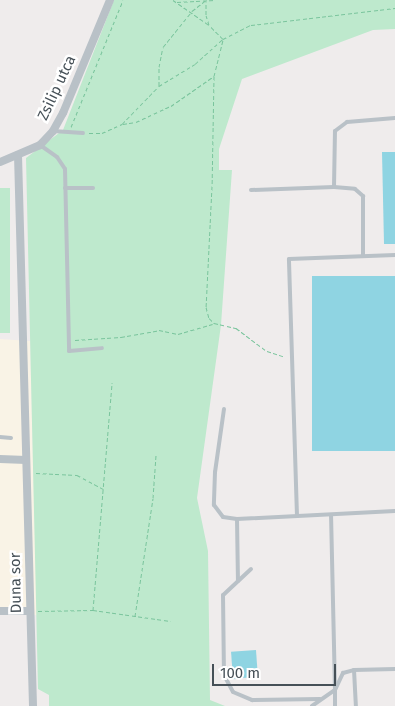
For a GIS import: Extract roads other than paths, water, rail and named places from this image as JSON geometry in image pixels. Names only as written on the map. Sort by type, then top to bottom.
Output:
[{"type":"street","name":"Zsilip utca","points":[[0,162],[40,145],[54,130],[63,114],[110,0]]},
{"type":"street","name":"Duna sor","points":[[18,155],[33,706]]},
{"type":"street","points":[[0,459],[26,460]]},
{"type":"street","points":[[0,611],[30,612]]},
{"type":"lane","points":[[334,187],[335,131],[347,122],[395,118]]},
{"type":"lane","points":[[54,130],[83,133]]},
{"type":"lane","points":[[40,145],[57,157],[65,169],[69,351],[102,348]]},
{"type":"lane","points":[[251,190],[334,187],[354,189],[363,196],[363,256]]},
{"type":"lane","points":[[65,188],[93,188]]},
{"type":"lane","points":[[297,516],[289,259],[395,255]]},
{"type":"lane","points":[[224,409],[215,472],[214,505],[223,517],[237,519],[395,511]]},
{"type":"lane","points":[[0,437],[11,438]]},
{"type":"lane","points":[[331,514],[335,706]]},
{"type":"lane","points":[[237,519],[238,581]]},
{"type":"lane","points":[[250,569],[223,595],[224,675],[233,692],[252,700],[320,699]]},
{"type":"lane","points":[[312,706],[335,690],[343,673],[354,670],[395,669]]},
{"type":"lane","points":[[354,670],[356,706]]},
{"type":"water","points":[[382,152],[395,152],[395,244],[384,244]]},
{"type":"water","points":[[312,276],[395,276],[395,451],[312,451]]},
{"type":"water","points":[[256,650],[258,677],[233,679],[231,652]]}]
